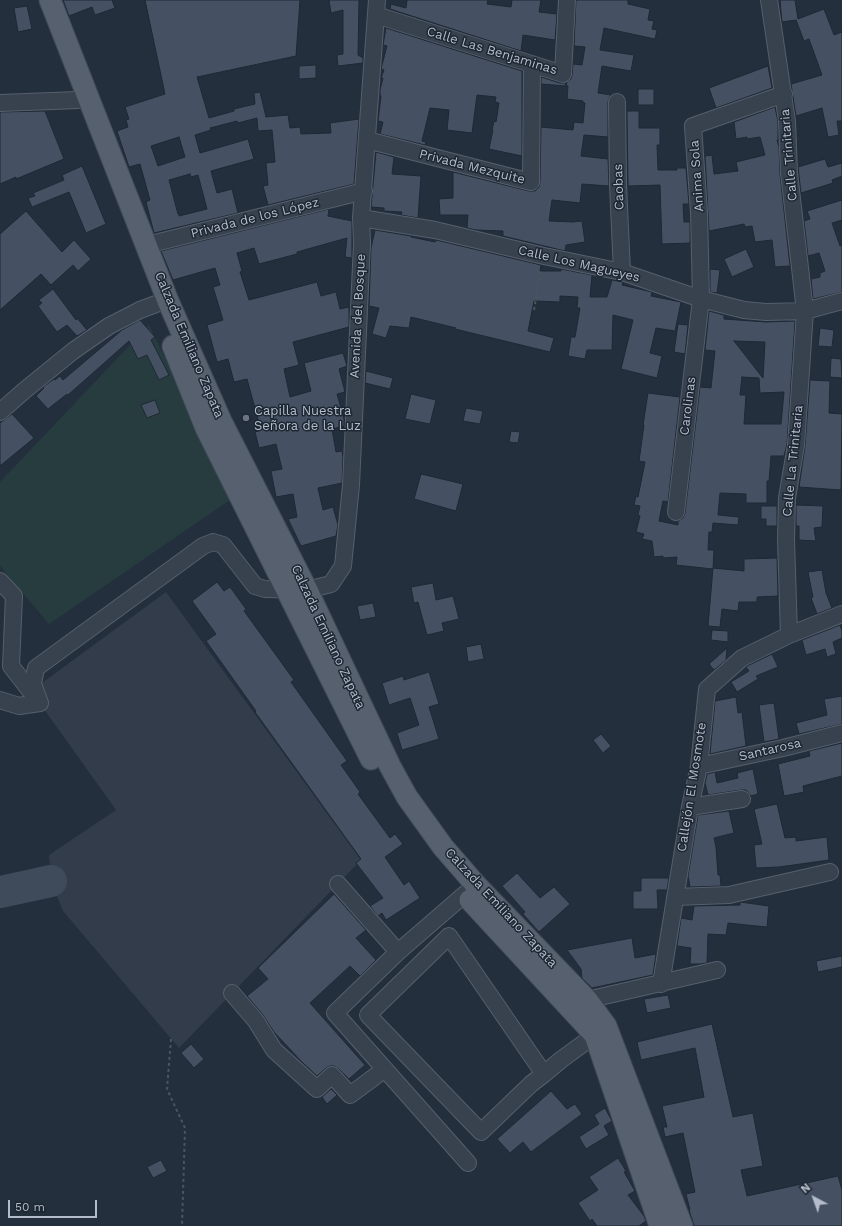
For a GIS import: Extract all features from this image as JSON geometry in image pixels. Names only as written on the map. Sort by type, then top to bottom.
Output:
[{"type":"main road","name":"Calzada Emiliano Zapata","points":[[39,0],[78,100],[93,126],[147,245],[168,301],[221,421],[307,590],[390,766],[407,797],[443,846],[476,885],[587,1000],[606,1026],[682,1226]]},
{"type":"main road","name":"Calzada Emiliano Zapata","points":[[50,0],[156,304],[206,428],[376,770],[396,806],[465,894],[595,1035],[660,1226]]},
{"type":"street","name":"Calle Las Benjaminas","points":[[377,7],[562,74],[567,0]]},
{"type":"street","name":"Calle Trinitaria","points":[[769,0],[784,94],[790,173],[805,311]]},
{"type":"street","name":"Avenida del Bosque","points":[[40,703],[33,684],[36,668],[203,546],[213,542],[222,545],[255,586],[265,589],[307,590],[331,584],[343,566],[351,485],[361,251],[361,218],[377,7]]},
{"type":"street","name":"Privada Mezquite","points":[[367,140],[532,182],[532,64]]},
{"type":"street","name":"Anima Sola","points":[[701,299],[699,212],[693,126],[784,94]]},
{"type":"street","points":[[0,103],[78,100]]},
{"type":"street","name":"Caobas","points":[[617,102],[618,185],[622,272]]},
{"type":"street","name":"Privada de los López","points":[[147,245],[364,191]]},
{"type":"street","name":"Calle Los Magueyes","points":[[361,218],[435,230],[544,256],[622,272],[701,299],[744,310],[766,312],[805,311],[842,301]]},
{"type":"street","name":"Carolinas","points":[[676,512],[701,299]]},
{"type":"street","points":[[0,412],[73,351],[109,326],[140,310],[156,304]]},
{"type":"street","name":"Calle La Trinitaria","points":[[789,635],[786,498],[796,445],[805,311]]},
{"type":"street","points":[[0,581],[14,596],[11,666],[40,703],[19,706],[0,700]]},
{"type":"street","name":"Callejón El Mosmote","points":[[661,984],[674,898],[690,807],[699,766],[707,689],[742,658],[789,635],[842,614]]},
{"type":"street","name":"Santarosa","points":[[699,766],[783,748],[842,733]]},
{"type":"street","points":[[690,807],[742,799]]},
{"type":"street","points":[[674,898],[729,895],[830,872]]},
{"type":"street","points":[[338,884],[398,952]]},
{"type":"street","points":[[465,894],[398,952],[335,1013],[468,1163]]},
{"type":"street","points":[[544,1074],[448,936],[368,1015],[482,1132],[531,1084],[595,1035]]},
{"type":"street","points":[[587,1000],[717,970]]},
{"type":"street","points":[[232,993],[256,1021],[274,1050],[317,1089],[332,1075],[350,1095],[385,1069]]},
{"type":"path","points":[[534,310],[544,256]]},
{"type":"path","points":[[171,1040],[167,1089],[186,1128],[182,1226]]},
{"type":"shaded area","points":[[166,592],[361,860],[179,1048],[63,911],[51,881],[49,855],[116,810],[31,691]]},
{"type":"green space","points":[[149,325],[233,498],[49,624],[0,566],[0,482]]},
{"type":"building","points":[[63,0],[112,0],[115,8],[95,15],[92,7],[69,16]]},
{"type":"building","points":[[145,0],[300,0],[296,56],[197,77],[209,118],[234,111],[234,109],[255,104],[254,93],[260,92],[266,117],[288,115],[290,128],[300,127],[301,134],[331,133],[330,123],[359,119],[354,184],[268,205],[263,186],[268,185],[266,163],[275,162],[272,130],[258,131],[257,118],[238,123],[237,121],[210,128],[211,130],[195,135],[200,153],[248,139],[254,159],[211,171],[217,193],[232,189],[238,213],[154,233],[146,202],[150,200],[140,164],[129,167],[117,131],[128,127],[126,120],[129,119],[125,107],[165,94]],"holes":[[[179,137],[185,157],[158,166],[151,146]],[[190,174],[191,177],[198,175],[207,209],[179,216],[169,180]]]},
{"type":"building","points":[[329,0],[359,0],[358,55],[363,58],[363,63],[338,66],[337,55],[343,54],[343,10],[331,13]]},
{"type":"building","points":[[407,0],[488,0],[487,4],[511,7],[512,0],[541,0],[539,12],[557,14],[555,40],[523,35],[521,51],[390,9],[391,4],[406,8]]},
{"type":"building","points":[[576,0],[628,0],[628,4],[650,9],[648,20],[654,21],[652,29],[657,30],[655,39],[604,28],[600,50],[634,55],[631,71],[602,66],[598,93],[611,95],[608,102],[608,137],[584,135],[581,156],[608,159],[609,186],[582,184],[580,203],[552,200],[549,221],[582,221],[585,242],[566,245],[565,251],[503,236],[503,231],[476,230],[467,228],[468,215],[440,215],[439,199],[453,198],[453,172],[529,191],[535,191],[539,187],[540,182],[541,127],[573,130],[574,122],[583,123],[585,103],[583,103],[583,101],[567,99],[568,86],[566,86],[567,82],[571,79],[573,64],[582,65],[585,47],[574,46]]},
{"type":"building","points":[[780,0],[795,0],[798,19],[824,9],[834,35],[842,32],[842,121],[837,121],[839,135],[828,137],[822,108],[796,116],[791,84],[822,75],[809,39],[804,41],[796,20],[782,22]]},
{"type":"building","points":[[27,6],[32,29],[18,32],[14,8]]},
{"type":"building","points":[[386,28],[522,71],[522,156],[489,149],[499,103],[495,102],[496,97],[477,95],[472,133],[447,130],[449,110],[430,108],[422,141],[426,142],[425,145],[380,134],[383,122],[378,121],[381,96],[380,90],[383,78],[381,78],[384,70],[381,69],[387,46],[383,45]]},
{"type":"building","points":[[316,65],[316,78],[299,79],[299,66]]},
{"type":"building","points":[[768,66],[772,88],[716,108],[709,88]]},
{"type":"building","points":[[541,77],[560,83],[566,83],[565,86],[541,84]]},
{"type":"building","points":[[638,89],[654,89],[654,105],[638,105]]},
{"type":"building","points":[[775,107],[778,122],[777,140],[779,147],[780,174],[790,266],[775,267],[772,240],[755,242],[752,226],[745,227],[744,224],[709,231],[705,156],[712,155],[714,174],[738,171],[736,162],[765,155],[760,137],[736,139],[734,122]]},
{"type":"building","points":[[45,111],[64,159],[0,184],[0,112]]},
{"type":"building","points":[[627,111],[639,111],[639,128],[660,128],[660,145],[657,145],[658,170],[677,170],[677,168],[686,168],[689,204],[683,204],[684,222],[690,222],[690,243],[662,244],[660,185],[628,186]]},
{"type":"building","points":[[376,152],[394,157],[392,174],[421,176],[418,218],[401,215],[402,212],[384,211],[384,208],[371,207]]},
{"type":"building","points":[[825,159],[828,167],[842,163],[842,176],[832,180],[833,183],[801,193],[798,167]]},
{"type":"building","points":[[82,166],[106,224],[86,233],[69,192],[32,207],[28,198],[35,196],[33,193],[64,180],[62,175]]},
{"type":"building","points":[[842,200],[842,220],[832,223],[840,246],[842,245],[842,292],[813,299],[811,279],[820,277],[820,273],[825,271],[819,253],[808,256],[804,221],[810,219],[807,211]]},
{"type":"building","points":[[329,209],[328,216],[352,221],[352,258],[345,257],[347,238],[259,264],[254,248],[237,253],[242,271],[240,272],[249,300],[317,282],[321,296],[336,292],[340,309],[349,307],[349,327],[293,342],[299,365],[284,369],[290,397],[311,391],[304,363],[343,353],[347,366],[339,369],[345,392],[337,394],[344,419],[344,426],[332,429],[336,452],[342,451],[342,483],[318,488],[323,510],[333,507],[338,525],[336,536],[301,546],[288,519],[297,517],[293,494],[276,497],[271,471],[282,469],[276,444],[259,448],[255,432],[261,430],[247,379],[234,382],[228,359],[217,362],[207,325],[223,320],[213,287],[220,285],[215,268],[173,280],[161,251]]},
{"type":"building","points":[[26,211],[62,252],[74,240],[91,259],[78,271],[73,265],[51,285],[41,274],[0,310],[0,234]]},
{"type":"building","points":[[375,230],[435,242],[436,240],[541,265],[540,271],[561,271],[561,269],[592,275],[590,297],[607,297],[612,280],[623,282],[622,285],[652,292],[651,296],[681,302],[675,331],[656,328],[650,353],[662,356],[657,378],[621,369],[633,320],[613,315],[612,350],[587,350],[585,359],[568,356],[571,337],[575,337],[580,308],[577,308],[578,297],[560,296],[560,302],[534,301],[528,331],[554,338],[550,352],[411,317],[409,328],[390,326],[386,338],[372,334],[379,308],[369,306],[371,248]]},
{"type":"building","points":[[746,249],[754,267],[732,277],[724,259]]},
{"type":"building","points":[[710,269],[720,270],[717,293],[710,292]]},
{"type":"building","points":[[53,289],[76,320],[77,318],[87,330],[77,336],[67,325],[57,332],[38,306],[42,303],[39,300]]},
{"type":"building","points":[[709,311],[724,315],[724,319],[766,322],[795,321],[787,444],[784,456],[771,456],[769,481],[767,481],[767,503],[746,503],[746,494],[720,493],[718,515],[739,517],[738,525],[713,523],[712,532],[709,532],[708,550],[714,550],[713,569],[676,565],[677,557],[654,557],[652,541],[642,539],[644,534],[636,532],[640,516],[638,515],[640,506],[634,505],[636,496],[638,497],[645,462],[639,461],[648,393],[680,397],[668,502],[663,501],[659,521],[678,525],[678,521],[683,518],[685,513],[700,387],[711,388],[715,351],[705,350]],"holes":[[[734,341],[765,342],[763,378],[759,373]],[[742,377],[759,378],[760,393],[784,392],[781,424],[744,424],[746,395],[740,395]]]},
{"type":"building","points":[[140,320],[155,337],[151,340],[169,375],[159,380],[147,355],[138,359],[129,341],[68,395],[67,394],[48,409],[36,396],[44,388],[43,387],[60,376],[63,380],[122,330]]},
{"type":"building","points":[[678,324],[688,325],[685,354],[674,352]]},
{"type":"building","points":[[820,328],[834,330],[832,347],[818,346]]},
{"type":"building","points":[[831,358],[841,359],[842,378],[830,377]]},
{"type":"building","points":[[366,371],[393,378],[390,389],[365,383]]},
{"type":"building","points":[[810,380],[830,381],[829,413],[842,414],[841,490],[799,487],[805,446]]},
{"type":"building","points":[[411,394],[436,400],[430,424],[405,419]]},
{"type":"building","points":[[155,400],[160,413],[147,418],[141,405]]},
{"type":"building","points":[[466,408],[483,411],[480,424],[463,421]]},
{"type":"building","points":[[12,414],[34,438],[0,466],[0,423]]},
{"type":"building","points":[[511,431],[520,432],[518,443],[509,442]]},
{"type":"building","points":[[421,474],[463,484],[456,511],[414,499]]},
{"type":"building","points":[[796,505],[823,506],[822,527],[814,528],[816,541],[799,540],[799,526],[796,526]]},
{"type":"building","points":[[761,506],[777,506],[777,526],[766,526],[766,519],[761,519]]},
{"type":"building","points":[[777,558],[778,596],[757,597],[757,602],[739,602],[738,611],[722,609],[720,627],[708,626],[713,568],[744,571],[744,559]]},
{"type":"building","points":[[822,570],[826,593],[832,608],[817,614],[811,598],[813,597],[808,572]]},
{"type":"building","points":[[217,582],[224,591],[230,587],[246,609],[244,611],[294,680],[291,682],[347,761],[341,765],[360,792],[358,794],[390,838],[395,834],[403,844],[385,857],[404,885],[409,881],[420,898],[386,920],[382,913],[378,916],[370,906],[383,898],[356,863],[361,859],[255,712],[256,711],[206,641],[216,634],[192,601]]},
{"type":"building","points":[[433,583],[436,600],[453,596],[459,619],[442,623],[444,631],[427,635],[418,602],[414,603],[411,587]]},
{"type":"building","points":[[373,603],[376,617],[360,620],[357,606]]},
{"type":"building","points":[[840,625],[842,638],[833,642],[836,654],[827,657],[825,649],[806,655],[802,640]]},
{"type":"building","points":[[712,630],[728,631],[728,642],[711,640]]},
{"type":"building","points":[[481,644],[484,659],[468,662],[466,647]]},
{"type":"building","points":[[727,648],[726,660],[714,670],[709,664]]},
{"type":"building","points":[[772,654],[778,667],[756,676],[758,679],[737,692],[731,682],[749,671],[746,667],[747,666]]},
{"type":"building","points":[[429,672],[439,704],[429,707],[439,739],[402,750],[397,733],[419,725],[410,698],[389,705],[382,683],[403,676],[404,680]]},
{"type":"building","points":[[842,696],[842,724],[799,734],[796,723],[827,715],[824,699]]},
{"type":"building","points":[[736,697],[738,713],[742,712],[746,746],[710,754],[715,701]]},
{"type":"building","points":[[774,703],[779,739],[764,742],[759,705]]},
{"type":"building","points":[[601,734],[611,746],[603,753],[593,740]]},
{"type":"building","points":[[842,743],[842,776],[803,786],[804,792],[784,796],[778,764],[810,756],[809,751]]},
{"type":"building","points":[[753,769],[758,794],[751,796],[746,790],[741,790],[708,795],[705,783],[707,774],[715,772],[717,783],[738,778],[737,773]]},
{"type":"building","points":[[777,804],[785,838],[796,837],[796,841],[827,837],[829,860],[779,867],[756,868],[754,845],[762,844],[754,809]]},
{"type":"building","points":[[729,811],[734,833],[714,838],[718,875],[720,875],[721,886],[690,887],[688,876],[698,815]]},
{"type":"building","points":[[517,873],[540,898],[554,887],[570,904],[539,932],[523,914],[525,912],[502,886]]},
{"type":"building","points":[[641,878],[669,878],[667,890],[657,890],[658,909],[633,909],[633,891],[641,891]]},
{"type":"building","points":[[334,894],[366,930],[356,938],[376,960],[360,976],[350,966],[310,1003],[365,1065],[349,1079],[334,1066],[326,1068],[317,1076],[274,1032],[263,1015],[247,996],[268,979],[258,968]]},
{"type":"building","points":[[740,902],[769,906],[767,927],[728,923],[726,935],[708,934],[707,963],[690,964],[691,948],[677,946],[681,918],[692,920],[694,906],[740,905]]},
{"type":"building","points":[[632,938],[635,958],[656,954],[653,975],[592,988],[582,978],[581,969],[567,950]]},
{"type":"building","points":[[842,956],[842,967],[818,972],[816,961]]},
{"type":"building","points":[[668,995],[671,1008],[647,1013],[644,999]]},
{"type":"building","points":[[712,1024],[733,1117],[753,1113],[763,1166],[741,1170],[747,1196],[838,1176],[842,1190],[842,1226],[694,1226],[686,1194],[695,1192],[683,1133],[665,1137],[663,1127],[667,1127],[662,1106],[704,1097],[695,1048],[641,1060],[637,1042]]},
{"type":"building","points":[[191,1044],[204,1059],[194,1068],[181,1053]]},
{"type":"building","points":[[331,1089],[337,1095],[327,1104],[322,1097]]},
{"type":"building","points":[[551,1091],[567,1109],[575,1104],[582,1114],[531,1152],[523,1142],[510,1153],[497,1139]]},
{"type":"building","points":[[605,1108],[612,1121],[604,1126],[609,1135],[586,1149],[579,1137],[599,1124],[594,1115]]},
{"type":"building","points":[[618,1158],[635,1191],[628,1195],[644,1216],[646,1221],[639,1226],[597,1226],[592,1219],[590,1221],[578,1203],[598,1190],[589,1177]]},
{"type":"building","points":[[161,1160],[167,1171],[153,1178],[147,1167]]},
{"type":"taxiway","points":[[0,892],[51,881]]},
{"type":"place","name":"Capilla Nuestra Señora de la Luz","points":[[246,418]]}]
